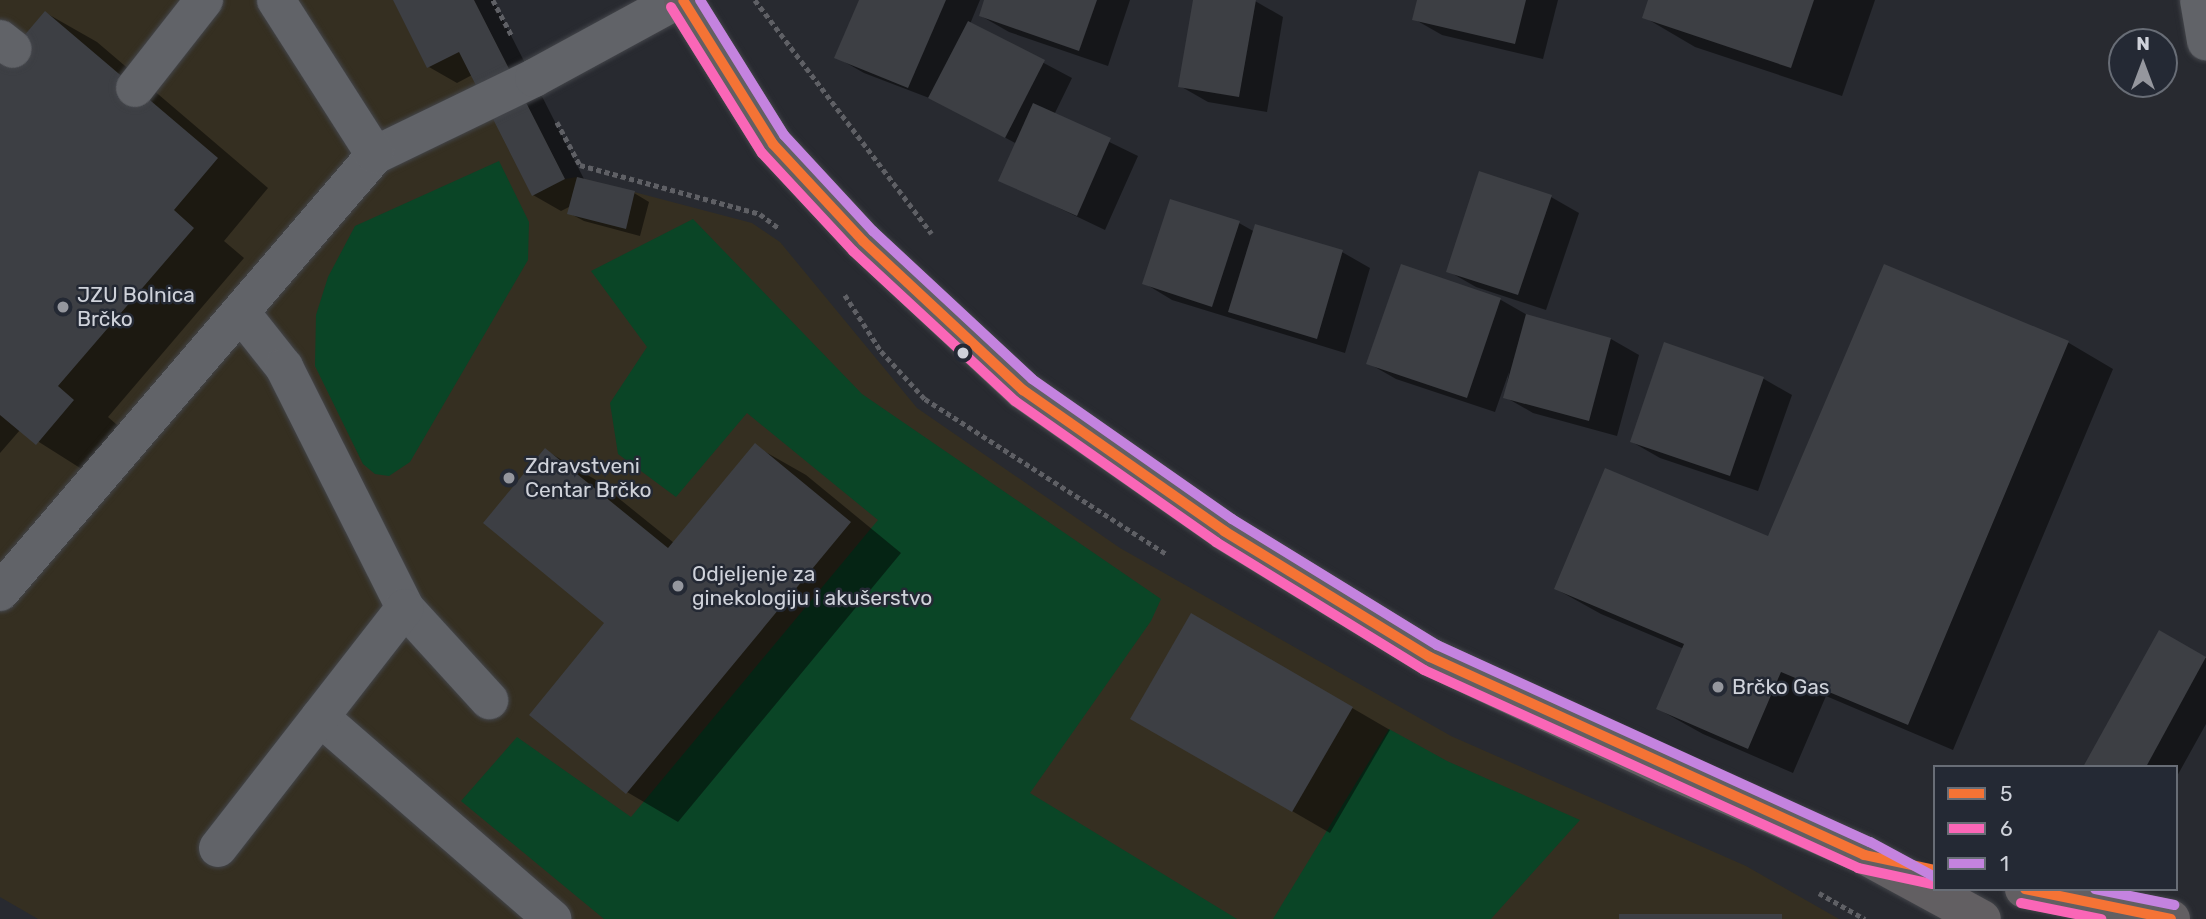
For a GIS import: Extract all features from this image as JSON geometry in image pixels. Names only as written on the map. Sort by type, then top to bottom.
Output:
[{"type":"main road","points":[[683,0],[773,144],[863,241],[1023,390],[1224,531],[1430,657],[1666,768],[1864,855],[1982,919]]},
{"type":"main road","points":[[1864,855],[1933,870]]},
{"type":"main road","points":[[2034,891],[2171,919]]},
{"type":"lane","points":[[135,88],[204,0]]},
{"type":"lane","points":[[276,0],[375,155]]},
{"type":"lane","points":[[0,592],[242,314],[375,155],[534,78],[677,0]]},
{"type":"lane","points":[[2199,0],[2206,41]]},
{"type":"lane","points":[[242,314],[284,367],[405,608],[489,700]]},
{"type":"lane","points":[[218,848],[405,608]]},
{"type":"lane","points":[[320,717],[552,919]]},
{"type":"path","points":[[755,0],[935,237]]},
{"type":"shaded area","name":"Zdravstveni Centar Brčko","points":[[0,0],[474,0],[565,179],[577,177],[752,223],[780,242],[917,408],[1120,548],[1451,736],[1746,866],[1839,919],[38,919],[0,897]]},
{"type":"green space","points":[[499,161],[529,222],[528,260],[410,462],[389,476],[375,474],[363,464],[315,366],[316,315],[328,277],[355,226]]},
{"type":"green space","points":[[693,219],[862,394],[1161,599],[1151,621],[1030,793],[1237,919],[604,919],[461,801],[517,737],[631,817],[878,520],[747,413],[676,497],[618,454],[610,403],[647,347],[591,271]]},
{"type":"green space","points":[[1389,729],[1447,761],[1580,820],[1491,919],[1273,919]]},
{"type":"building","points":[[393,0],[474,0],[565,179],[532,196],[459,52],[427,68]]},
{"type":"building","points":[[859,0],[946,0],[908,88],[834,58]]},
{"type":"building","points":[[984,0],[1097,0],[1079,51],[979,16]]},
{"type":"building","points":[[1193,0],[1256,0],[1239,97],[1178,87]]},
{"type":"building","points":[[1417,0],[1526,0],[1515,44],[1412,20]]},
{"type":"building","points":[[1648,0],[1814,0],[1791,68],[1642,18]]},
{"type":"building","name":"JZU Bolnica Brčko","points":[[45,11],[218,158],[174,210],[194,228],[58,386],[74,400],[36,445],[0,415],[0,52],[6,57]]},
{"type":"building","points":[[968,21],[1045,60],[1005,138],[928,98]]},
{"type":"building","points":[[1033,103],[1111,138],[1077,216],[998,181]]},
{"type":"building","points":[[1479,171],[1552,195],[1518,295],[1446,272]]},
{"type":"building","points":[[577,177],[635,191],[626,229],[567,214]]},
{"type":"building","points":[[1170,199],[1240,221],[1212,307],[1142,284]]},
{"type":"building","points":[[1255,224],[1343,250],[1317,339],[1228,312]]},
{"type":"building","points":[[1401,264],[1501,298],[1467,398],[1366,364]]},
{"type":"building","points":[[1884,264],[2069,341],[1908,725],[1781,672],[1748,749],[1656,709],[1684,644],[1554,589],[1605,468],[1768,536]]},
{"type":"building","points":[[1526,314],[1611,338],[1589,421],[1503,398]]},
{"type":"building","points":[[1664,342],[1764,377],[1730,476],[1630,442]]},
{"type":"building","name":"Odjeljenje za ginekologiju i akušerstvo","points":[[755,443],[851,522],[626,794],[529,715],[604,623],[483,523],[545,448],[668,548]]},
{"type":"building","points":[[1191,613],[1353,707],[1292,812],[1130,719]]},
{"type":"building","points":[[2159,630],[2206,657],[2147,765],[2084,765]]},
{"type":"building","points":[[1619,914],[1782,914],[1782,919],[1619,919]]},
{"type":"transit line","name":"5","points":[[683,0],[773,144],[863,241],[1023,390],[1224,531],[1430,657],[1864,855],[1933,870]]},
{"type":"transit line","name":"1","points":[[700,0],[784,135],[873,231],[1032,379],[1232,519],[1437,645],[1870,842],[1933,876]]},
{"type":"transit line","name":"6","points":[[671,7],[762,153],[853,251],[1015,401],[1216,542],[1424,670],[1858,868],[1932,884]]},
{"type":"transit line","name":"5","points":[[2035,891],[2171,919]]},
{"type":"transit line","name":"1","points":[[2105,891],[2174,905]]},
{"type":"transit line","name":"6","points":[[2021,903],[2101,919]]},
{"type":"place","name":"JZU Bolnica Brčko","points":[[63,307]]},
{"type":"place","name":"Zdravstveni Centar Brčko","points":[[509,478]]},
{"type":"place","name":"Odjeljenje za ginekologiju i akušerstvo","points":[[678,586]]},
{"type":"place","name":"Brčko Gas","points":[[1718,687]]}]
